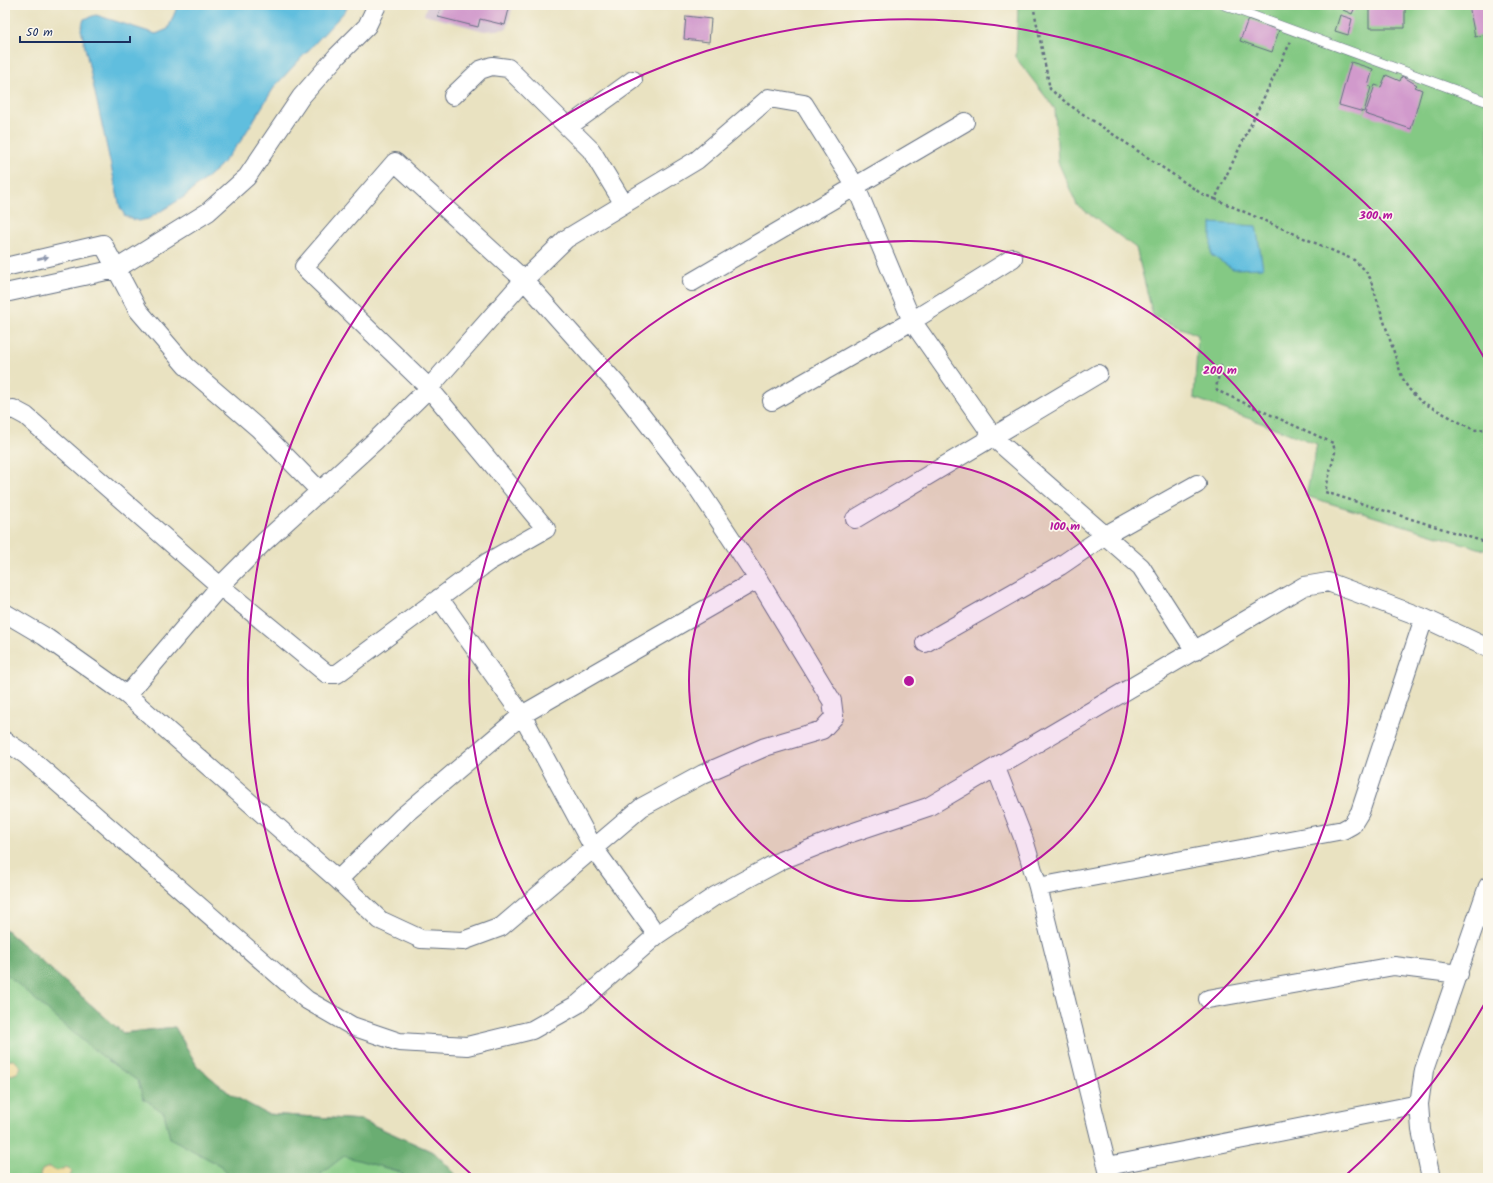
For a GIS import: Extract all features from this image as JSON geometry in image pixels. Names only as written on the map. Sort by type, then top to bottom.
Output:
[{"type":"street","points":[[5,293],[116,269],[208,212],[247,177],[301,97],[337,56],[367,26],[378,5]]},
{"type":"street","points":[[453,96],[480,70],[492,66],[508,68],[591,150],[624,204]]},
{"type":"street","points":[[568,127],[633,80]]},
{"type":"street","points":[[127,695],[220,586],[264,542],[375,441],[429,388],[524,280],[566,239],[697,160],[769,98],[804,104],[856,187],[912,321],[994,438],[1141,567],[1195,651]]},
{"type":"street","points":[[692,282],[965,122]]},
{"type":"street","points":[[5,411],[13,409],[26,416],[220,586],[327,674],[337,674],[488,562],[546,529],[429,388],[304,267],[395,162],[524,280],[625,394],[697,487],[758,579],[832,701],[834,717],[822,730],[765,747],[702,774],[642,807],[593,847],[502,927],[463,941],[421,939],[380,920],[338,880],[127,695],[44,636],[5,613]]},
{"type":"street","points":[[5,267],[103,244],[138,310],[186,366],[259,429],[320,491]]},
{"type":"street","points":[[772,401],[912,321],[1013,258]]},
{"type":"street","points":[[854,519],[994,438],[1098,374]]},
{"type":"street","points":[[924,643],[1060,566],[1104,536],[1197,484]]},
{"type":"street","points":[[338,880],[402,816],[522,715],[758,579]]},
{"type":"street","points":[[5,741],[26,755],[306,1000],[352,1026],[400,1042],[467,1046],[532,1030],[578,1004],[657,935],[715,896],[782,860],[845,835],[928,807],[1304,586],[1328,582],[1424,618],[1488,648]]},
{"type":"street","points":[[439,598],[522,715],[593,847],[657,935]]},
{"type":"street","points":[[1038,887],[1344,830],[1352,825],[1360,812],[1424,618]]},
{"type":"street","points":[[996,768],[1024,840],[1038,887],[1109,1172],[1418,1104]]},
{"type":"street","points":[[1430,1178],[1421,1130],[1418,1104],[1424,1070],[1459,974],[1488,886]]},
{"type":"street","points":[[1208,999],[1394,966],[1459,974]]},
{"type":"lane","points":[[1224,5],[1488,102]]},
{"type":"path","points":[[1032,5],[1050,89],[1068,104],[1202,194],[1354,260],[1365,270],[1370,278],[1402,377],[1408,388],[1420,401],[1474,430],[1488,429]]},
{"type":"path","points":[[1215,199],[1296,31]]},
{"type":"path","points":[[1221,365],[1216,388],[1218,391],[1333,443],[1335,452],[1325,492],[1488,543]]},
{"type":"shaded area","points":[[427,5],[513,5],[507,29],[484,31],[424,15]]},
{"type":"green space","points":[[1018,5],[1488,5],[1488,551],[1306,496],[1317,444],[1194,398],[1198,335],[1153,316],[1136,248],[1077,205],[1058,162],[1055,109],[1016,58]]},
{"type":"green space","points":[[5,929],[123,1033],[175,1027],[197,1066],[230,1094],[267,1114],[362,1120],[435,1153],[459,1178],[5,1178]]},
{"type":"green space","points":[[5,929],[123,1033],[175,1027],[197,1066],[230,1094],[267,1114],[362,1120],[435,1153],[459,1178],[406,1178],[400,1172],[344,1156],[322,1173],[319,1178],[231,1178],[221,1166],[170,1138],[164,1113],[143,1098],[138,1081],[103,1057],[53,1016],[5,973]]},
{"type":"sand","points":[[5,1060],[14,1060],[21,1067],[17,1073],[11,1075],[5,1071]]},
{"type":"sand","points":[[49,1167],[57,1171],[67,1167],[72,1172],[69,1178],[41,1178],[40,1175],[42,1170]]},
{"type":"water","points":[[178,5],[348,5],[346,10],[275,86],[240,142],[219,167],[184,197],[148,219],[138,221],[125,216],[120,207],[81,29],[84,19],[96,15],[156,34],[168,29]]},
{"type":"water","points":[[1211,223],[1256,226],[1263,268],[1233,269],[1211,255]]},
{"type":"building","points":[[441,5],[510,5],[505,25],[480,19],[478,27],[438,17]]},
{"type":"building","points":[[1345,5],[1356,5],[1352,14],[1343,10]]},
{"type":"building","points":[[1369,5],[1405,5],[1405,28],[1369,28]]},
{"type":"building","points":[[1469,5],[1488,5],[1488,34],[1475,37]]},
{"type":"building","points":[[1340,15],[1352,19],[1348,35],[1335,31]]},
{"type":"building","points":[[686,16],[711,19],[709,42],[684,39]]},
{"type":"building","points":[[1248,19],[1279,30],[1272,52],[1240,41]]},
{"type":"building","points":[[1351,62],[1373,69],[1368,86],[1371,87],[1364,112],[1339,105]]},
{"type":"building","points":[[1386,75],[1400,81],[1402,76],[1417,85],[1415,87],[1422,90],[1411,129],[1365,114],[1375,85],[1381,87]]}]
